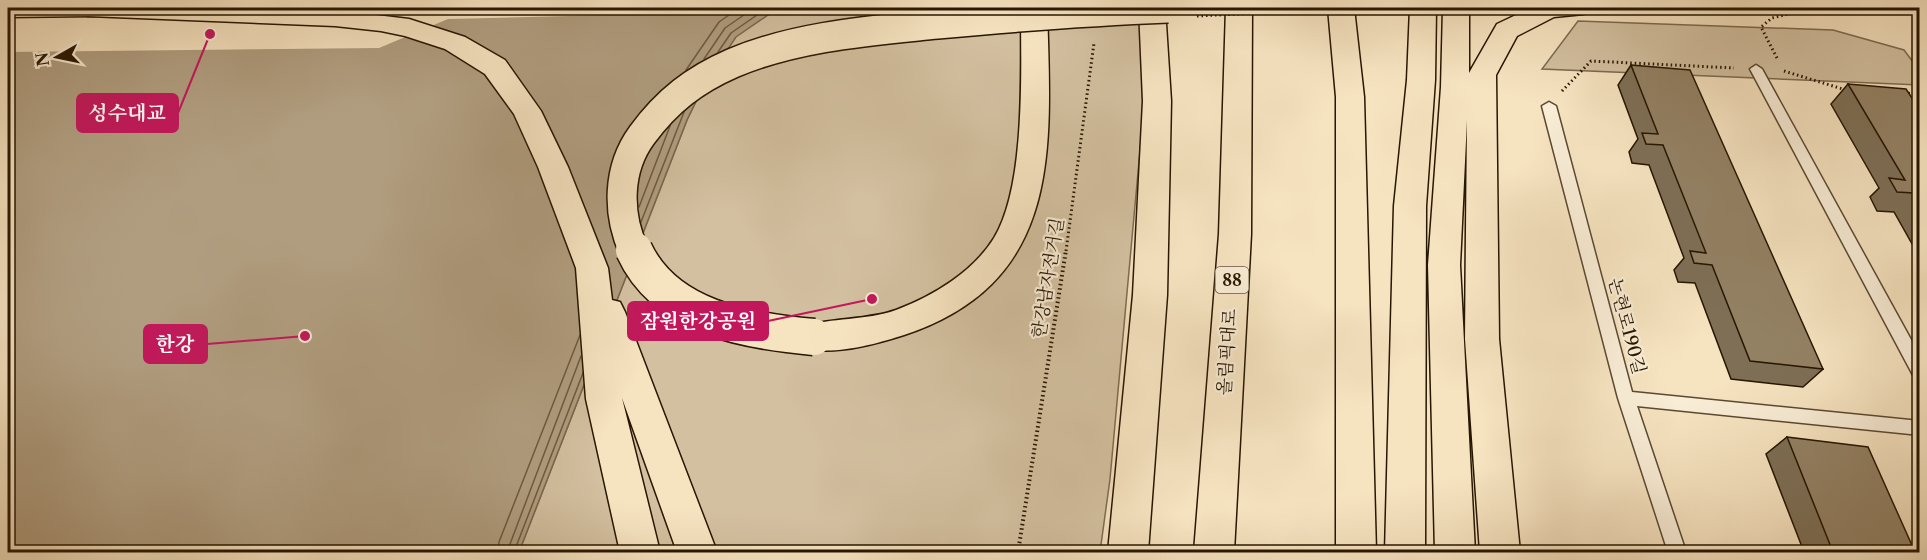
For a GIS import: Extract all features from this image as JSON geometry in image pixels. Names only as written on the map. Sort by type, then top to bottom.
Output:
[{"type":"main road","points":[[88,8],[335,18],[410,28],[455,43],[495,67],[527,111],[553,167],[697,552]]},
{"type":"main road","points":[[8,9],[94,8]]},
{"type":"main road","points":[[1034,8],[1034,17],[1034,44],[1030,165],[1020,215],[1013,232],[989,266],[952,297],[908,320],[882,328],[814,337],[776,334],[741,329],[710,319],[683,304],[659,285],[640,263],[628,240],[621,213],[622,186],[627,160],[640,137],[669,104],[699,80],[729,66],[794,43],[870,31],[1030,15],[1040,15],[1168,8]]},
{"type":"main road","points":[[1128,552],[1150,295],[1157,102],[1152,8]]},
{"type":"main road","name":"올림픽대로","points":[[1215,552],[1235,234],[1239,8]]},
{"type":"main road","points":[[1341,8],[1350,97],[1356,552]]},
{"type":"main road","points":[[1405,552],[1410,206],[1421,80],[1423,8]]},
{"type":"main road","points":[[1455,552],[1444,265],[1455,87],[1456,8]]},
{"type":"main road","points":[[1500,552],[1482,339],[1482,75],[1506,30],[1549,9],[1575,8]]},
{"type":"main road","points":[[591,268],[604,399],[640,552]]},
{"type":"lane","points":[[1756,69],[1920,372]]},
{"type":"lane","name":"논현로190길","points":[[1549,106],[1626,398],[1677,552]]},
{"type":"lane","points":[[1626,398],[1920,428]]},
{"type":"path","points":[[1784,70],[1761,27],[1772,18],[1797,12]]},
{"type":"path","name":"한강남자전거길","points":[[1018,552],[1068,240],[1094,41]]},
{"type":"path","points":[[1549,106],[1592,61],[1784,70],[1850,91]]},
{"type":"path","points":[[1896,93],[1920,94]]},
{"type":"shaded area","points":[[778,8],[1153,8],[1110,479],[1100,552],[519,552],[687,120],[705,83],[735,37]]},
{"type":"shaded area","points":[[1578,21],[1833,30],[1904,50],[1919,70],[1920,85],[1542,69]]},
{"type":"water","points":[[8,8],[778,8],[736,37],[705,83],[687,120],[519,552],[8,552]]},
{"type":"pier","points":[[8,8],[781,8],[779,11],[448,19],[379,48],[8,52]]},
{"type":"building","points":[[1631,65],[1690,70],[1823,369],[1750,361],[1712,265],[1694,263],[1690,251],[1706,253],[1663,145],[1646,144],[1642,133],[1658,134]]},
{"type":"building","points":[[1848,84],[1906,89],[1920,110],[1920,203],[1914,193],[1897,192],[1889,178],[1905,180]]},
{"type":"building","points":[[1787,437],[1868,447],[1915,552],[1833,552]]},
{"type":"place","name":"성수대교","points":[[210,34]]},
{"type":"place","name":"잠원한강공원","points":[[872,299]]},
{"type":"place","name":"한강","points":[[305,336]]}]
